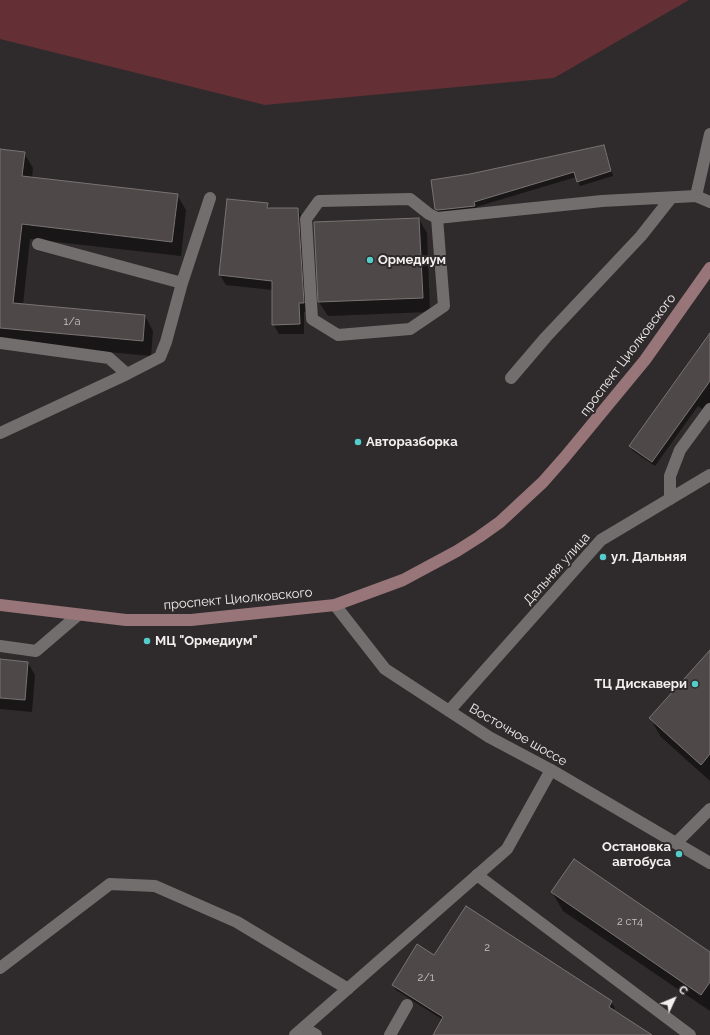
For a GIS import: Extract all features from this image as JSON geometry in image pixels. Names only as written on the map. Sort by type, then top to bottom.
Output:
[{"type":"main road","name":"проспект Циолковского","points":[[0,605],[126,620],[191,620],[335,605],[403,580],[457,551],[500,522],[543,482],[645,360],[710,268]]},
{"type":"street","points":[[696,196],[710,134]]},
{"type":"street","points":[[437,218],[444,306],[410,330],[338,335],[312,319],[306,219],[319,201],[410,199],[429,214],[437,218],[602,201],[696,196],[710,202]]},
{"type":"street","points":[[0,433],[160,357],[166,342],[182,283],[210,198]]},
{"type":"street","points":[[511,378],[546,337],[641,236],[671,198]]},
{"type":"street","points":[[38,244],[182,283]]},
{"type":"street","points":[[0,343],[108,358],[127,374]]},
{"type":"street","points":[[670,500],[670,476],[680,450],[710,409]]},
{"type":"street","name":"Дальняя улица","points":[[449,711],[601,540],[710,475]]},
{"type":"street","name":"Восточное шоссе","points":[[335,605],[385,669],[489,737],[551,770],[710,863]]},
{"type":"street","points":[[0,646],[36,651],[78,615]]},
{"type":"street","points":[[300,1031],[507,849],[551,770]]},
{"type":"street","points":[[676,843],[710,809]]},
{"type":"street","points":[[477,875],[690,1035]]},
{"type":"street","points":[[0,968],[110,884],[155,886],[237,922],[348,989]]},
{"type":"street","points":[[390,1035],[408,1005]]},
{"type":"street","points":[[300,1031],[316,1035]]},
{"type":"shaded area","points":[[0,0],[689,0],[554,78],[265,105],[0,39]]},
{"type":"building","points":[[604,145],[611,171],[577,182],[574,172],[474,202],[475,206],[438,210],[435,209],[431,180],[470,174]]},
{"type":"building","points":[[0,149],[25,152],[22,176],[178,194],[172,242],[22,224],[13,303],[145,315],[143,341],[0,328]]},
{"type":"building","points":[[227,199],[268,203],[267,208],[298,208],[304,303],[299,303],[300,324],[272,325],[272,281],[219,275]]},
{"type":"building","name":"Ормедиум","points":[[419,218],[423,298],[318,302],[314,222]]},
{"type":"building","points":[[710,333],[710,381],[652,462],[629,446]]},
{"type":"building","name":"ТЦ Дискавери","points":[[710,650],[710,754],[701,765],[649,718]]},
{"type":"building","points":[[0,659],[28,662],[25,700],[0,698]]},
{"type":"building","points":[[574,859],[710,952],[710,982],[701,995],[551,892]]},
{"type":"building","points":[[466,906],[612,1001],[609,1007],[652,1035],[433,1035],[443,1017],[392,985],[417,944],[434,955]]},
{"type":"place","name":"Ормедиум","points":[[370,260]]},
{"type":"place","name":"Авторазборка","points":[[358,442]]},
{"type":"place","name":"ул. Дальняя","points":[[603,557]]},
{"type":"place","name":"МЦ \"Ормедиум\"","points":[[147,641]]},
{"type":"place","name":"ТЦ Дискавери","points":[[695,684]]},
{"type":"place","name":"Остановка автобуса","points":[[679,854]]}]
